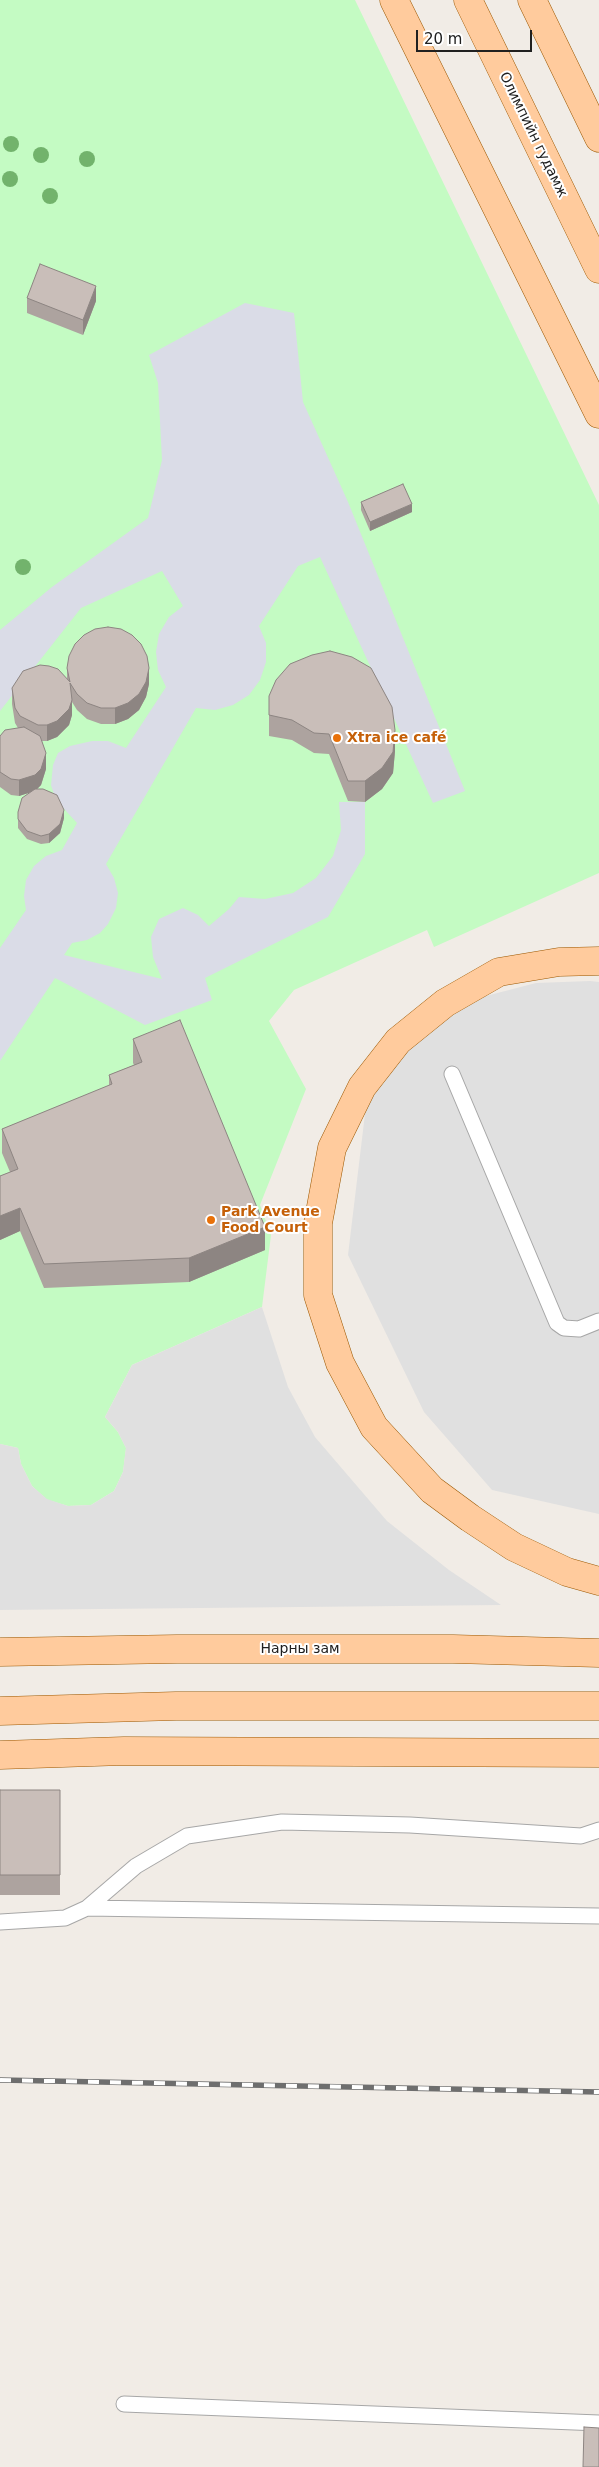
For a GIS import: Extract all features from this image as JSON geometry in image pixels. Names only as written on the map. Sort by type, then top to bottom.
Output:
[{"type":"main road","points":[[394,0],[599,414]]},
{"type":"main road","name":"Олимпийн гудамж","points":[[468,0],[599,269]]},
{"type":"main road","points":[[532,0],[599,138]]},
{"type":"main road","points":[[599,961],[559,962],[499,972],[445,1003],[398,1041],[362,1087],[332,1148],[318,1223],[318,1295],[340,1363],[374,1427],[432,1490],[514,1547],[567,1572],[599,1581]]},
{"type":"main road","name":"Нарны зам","points":[[0,1652],[177,1649],[453,1649],[599,1653]]},
{"type":"main road","points":[[0,1711],[176,1706],[599,1706]]},
{"type":"main road","points":[[0,1755],[124,1751],[599,1753]]},
{"type":"lane","points":[[452,1074],[556,1323],[564,1328],[579,1330],[599,1321]]},
{"type":"lane","points":[[0,1922],[65,1918],[87,1908],[136,1866],[187,1836],[282,1822],[410,1825],[581,1836],[599,1830]]},
{"type":"lane","points":[[87,1908],[599,1916]]},
{"type":"lane","points":[[124,2404],[599,2423]]},
{"type":"green space","points":[[0,0],[355,0],[599,505],[599,873],[434,947],[427,930],[294,990],[269,1021],[306,1089],[260,1205],[271,1235],[262,1307],[132,1365],[105,1417],[118,1432],[126,1448],[123,1472],[114,1491],[91,1505],[68,1506],[47,1500],[32,1486],[21,1464],[18,1448],[0,1444]]},
{"type":"shaded area","points":[[245,303],[294,313],[303,402],[348,502],[465,791],[433,803],[320,557],[298,566],[259,626],[266,643],[266,662],[260,680],[249,695],[233,705],[215,710],[196,708],[106,864],[114,878],[118,893],[116,908],[108,924],[100,933],[87,940],[72,943],[64,955],[162,979],[153,957],[151,937],[159,919],[183,908],[198,915],[209,926],[229,909],[239,897],[265,899],[293,893],[316,878],[333,856],[341,830],[339,802],[365,802],[365,854],[328,917],[205,978],[212,1000],[145,1025],[55,978],[0,1061],[0,948],[26,910],[24,896],[26,880],[34,866],[46,856],[62,850],[77,823],[56,800],[51,785],[53,765],[58,753],[70,746],[92,741],[108,741],[126,748],[166,687],[158,670],[156,652],[159,634],[169,617],[183,606],[162,571],[81,608],[0,711],[0,630],[52,587],[148,518],[162,460],[158,383],[149,355]]},
{"type":"shaded area","points":[[599,982],[599,1514],[492,1490],[424,1412],[348,1255],[368,1089],[421,1032],[482,997],[536,983]]},
{"type":"shaded area","points":[[262,1307],[288,1387],[315,1437],[387,1521],[449,1570],[501,1605],[0,1610],[0,1444],[18,1448],[21,1464],[32,1486],[47,1499],[68,1506],[91,1505],[114,1491],[123,1472],[126,1448],[118,1432],[105,1417],[132,1365]]},
{"type":"building","points":[[40,264],[96,286],[83,320],[27,298]]},
{"type":"building","points":[[403,484],[412,504],[370,522],[361,502]]},
{"type":"building","points":[[108,627],[121,629],[132,635],[141,644],[147,656],[149,668],[146,682],[139,694],[128,703],[115,708],[101,708],[87,703],[77,694],[70,683],[72,700],[69,709],[57,721],[47,725],[38,725],[20,716],[15,708],[12,688],[23,671],[40,665],[49,666],[58,669],[70,682],[67,668],[69,656],[75,644],[84,635],[95,629]]},
{"type":"building","name":"Xtra ice café","points":[[330,651],[352,657],[371,668],[392,707],[395,730],[393,752],[382,768],[365,781],[348,781],[329,734],[314,733],[292,720],[269,715],[269,696],[276,680],[290,664],[312,655]]},
{"type":"building","points":[[24,727],[40,736],[46,753],[41,769],[35,775],[19,780],[11,779],[0,772],[0,736],[5,730]]},
{"type":"building","points":[[35,789],[43,789],[57,795],[64,810],[60,824],[49,834],[41,836],[27,831],[18,819],[22,798]]},
{"type":"building","points":[[180,1020],[265,1227],[189,1258],[44,1264],[20,1208],[0,1216],[0,1176],[18,1169],[2,1129],[112,1084],[109,1075],[142,1062],[133,1039]]},
{"type":"building","points":[[0,1790],[60,1790],[60,1875],[0,1875]]},
{"type":"building","points":[[584,2427],[599,2428],[599,2467],[583,2467]]},
{"type":"railway","points":[[0,2080],[599,2092]]},
{"type":"place","name":"Xtra ice café","points":[[337,738]]},
{"type":"place","name":"Park Avenue Food Court","points":[[211,1220]]}]
